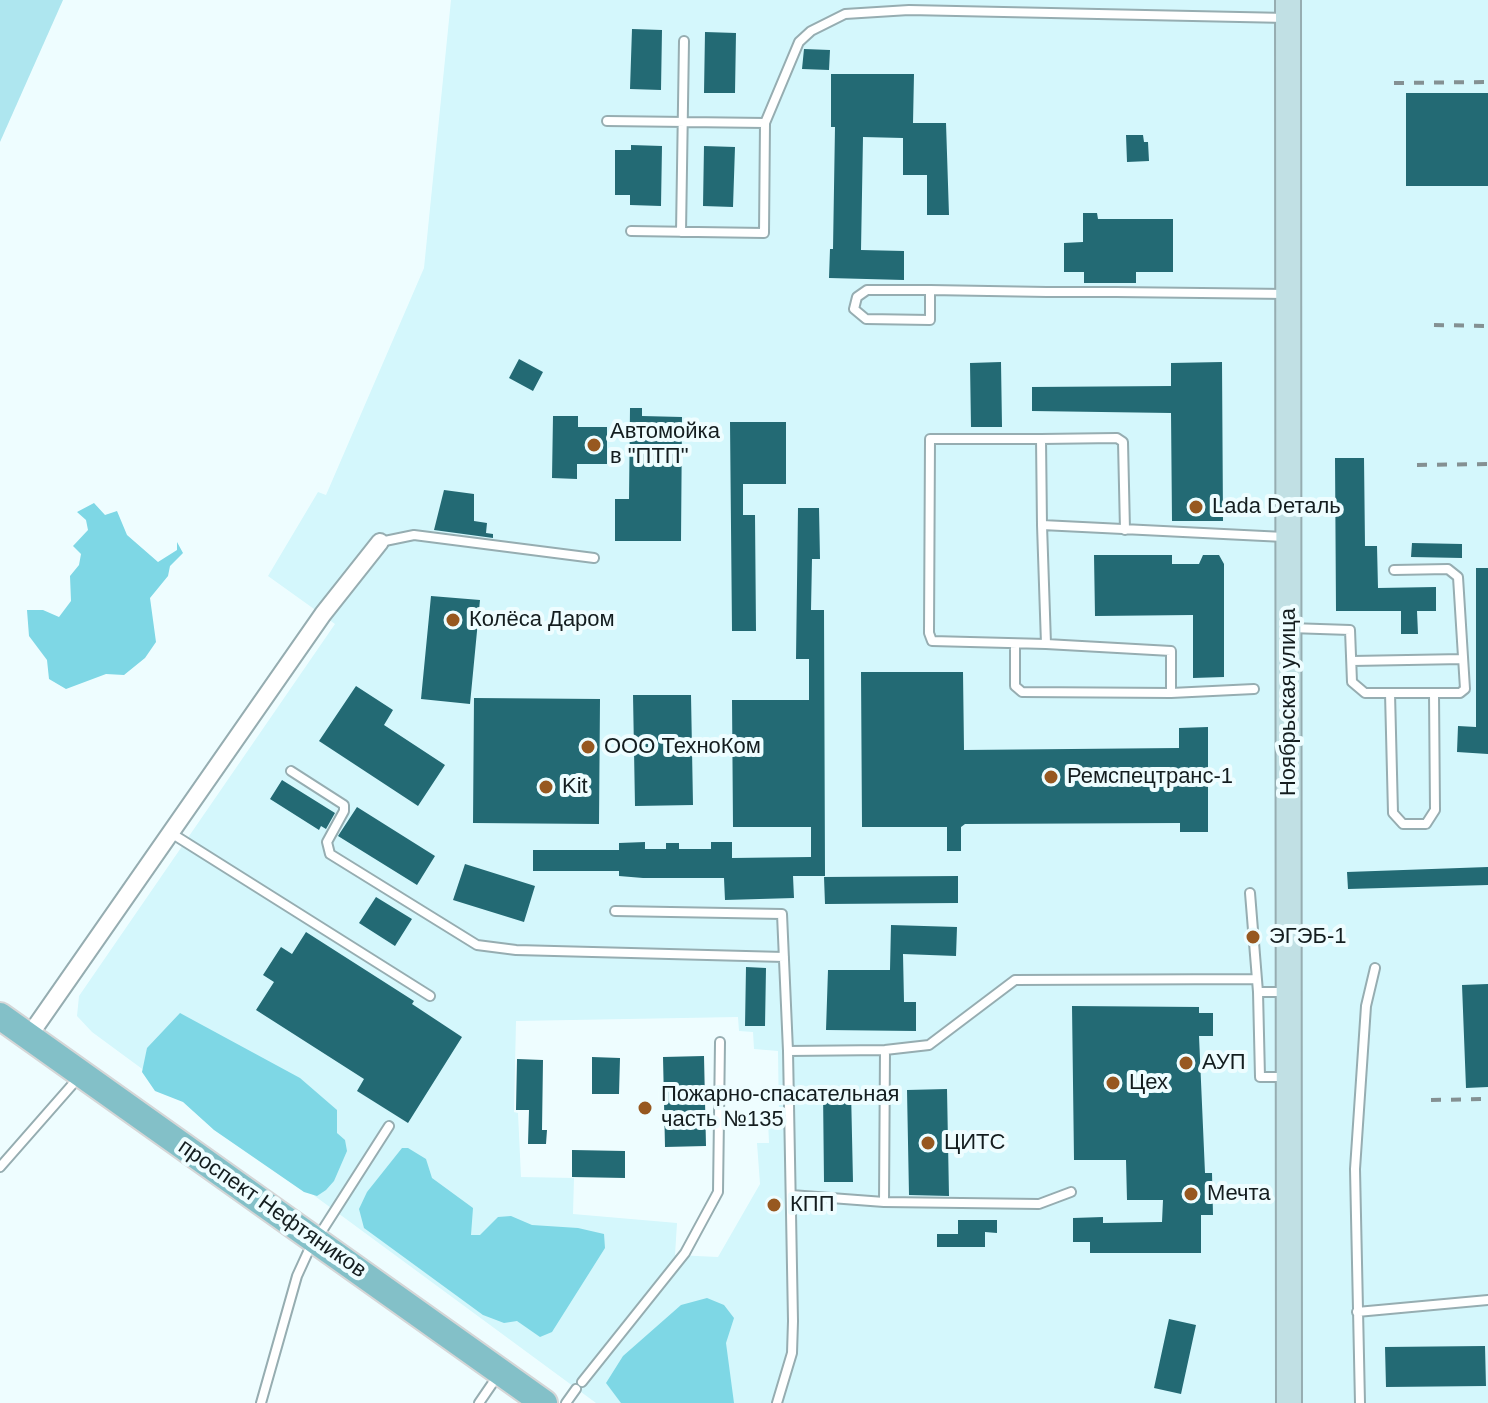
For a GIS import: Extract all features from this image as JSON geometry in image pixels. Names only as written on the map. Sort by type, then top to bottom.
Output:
[{"type":"main road","name":"Ноябрьская улица","points":[[1288,9],[1289,1403]]},
{"type":"main road","name":"проспект Нефтяников","points":[[0,1016],[17,1040],[544,1403]]},
{"type":"main road","name":"проспект Нефтяников","points":[[312,1246],[485,1393],[519,1403]]},
{"type":"street","points":[[17,1040],[171,833],[323,614],[380,542]]},
{"type":"lane","points":[[631,231],[764,233],[765,123],[793,54],[811,31],[862,10],[909,5],[1288,9]]},
{"type":"lane","points":[[681,232],[684,41]]},
{"type":"lane","points":[[607,121],[765,123]]},
{"type":"lane","points":[[930,290],[930,320],[866,319],[854,309],[857,297],[867,290],[930,290],[1288,294]]},
{"type":"lane","points":[[1125,530],[1123,442],[1117,438],[930,439],[929,633],[932,641],[1171,651],[1171,693]]},
{"type":"lane","points":[[1041,439],[1046,644]]},
{"type":"lane","points":[[1042,525],[1289,537]]},
{"type":"lane","points":[[380,542],[414,535],[594,558]]},
{"type":"lane","points":[[1289,628],[1350,630],[1352,682],[1365,693],[1453,694],[1465,689],[1455,572],[1394,570]]},
{"type":"lane","points":[[1015,644],[1015,686],[1022,692],[1171,693],[1254,689]]},
{"type":"lane","points":[[1352,661],[1463,659]]},
{"type":"lane","points":[[1390,693],[1393,813],[1403,824],[1426,824],[1435,810],[1434,694]]},
{"type":"lane","points":[[291,771],[344,805],[344,811],[327,842],[330,854],[477,945],[516,950],[784,957]]},
{"type":"lane","points":[[171,833],[430,996]]},
{"type":"lane","points":[[1250,893],[1254,979],[1258,992],[1260,1077],[1291,1077]]},
{"type":"lane","points":[[615,911],[782,914],[788,1051],[792,1353],[777,1403]]},
{"type":"lane","points":[[1360,1403],[1355,1169],[1366,1006],[1375,968]]},
{"type":"lane","points":[[788,1051],[885,1050],[929,1045],[1015,980],[1254,979]]},
{"type":"lane","points":[[1258,992],[1290,992]]},
{"type":"lane","points":[[566,1403],[685,1253],[718,1192],[720,1042]]},
{"type":"lane","points":[[884,1202],[885,1050]]},
{"type":"lane","points":[[0,1167],[76,1079]]},
{"type":"lane","points":[[263,1402],[297,1276],[312,1246],[389,1126]]},
{"type":"lane","points":[[791,1195],[884,1202],[1039,1204],[1071,1192]]},
{"type":"lane","points":[[1357,1312],[1488,1300]]},
{"type":"shaded area","points":[[0,0],[63,0],[0,142]]},
{"type":"shaded area","points":[[451,0],[1488,0],[1488,1403],[596,1403],[92,1032],[77,1016],[79,996],[335,624],[268,576],[318,492],[326,495],[424,268]],"holes":[[[738,1017],[739,1031],[753,1032],[754,1049],[778,1051],[779,1119],[768,1120],[769,1143],[757,1143],[760,1184],[718,1257],[675,1255],[677,1223],[573,1214],[574,1178],[521,1177],[518,1113],[514,1112],[516,1021]]]},
{"type":"shaded area","points":[[94,503],[105,515],[117,511],[127,535],[158,562],[177,550],[177,542],[183,553],[170,566],[168,576],[150,598],[156,642],[145,658],[124,675],[106,674],[66,689],[49,679],[47,660],[29,636],[27,610],[43,610],[59,617],[71,601],[70,576],[79,565],[81,554],[73,546],[88,530],[86,520],[77,512]]},
{"type":"shaded area","points":[[180,1013],[300,1078],[337,1110],[337,1133],[345,1140],[347,1151],[334,1181],[326,1190],[317,1196],[304,1192],[214,1130],[183,1102],[155,1091],[142,1072],[147,1048]]},
{"type":"shaded area","points":[[402,1148],[408,1148],[426,1159],[432,1178],[473,1208],[471,1235],[480,1235],[498,1217],[511,1216],[532,1225],[578,1228],[604,1234],[605,1248],[552,1332],[540,1337],[517,1321],[504,1323],[483,1315],[364,1228],[359,1209],[367,1192]]},
{"type":"shaded area","points":[[707,1298],[724,1305],[734,1318],[726,1343],[734,1403],[621,1403],[606,1383],[623,1356],[681,1305]]},
{"type":"building","points":[[632,29],[662,30],[661,90],[630,89]]},
{"type":"building","points":[[705,32],[736,33],[735,93],[704,93]]},
{"type":"building","points":[[804,49],[830,50],[829,70],[802,69]]},
{"type":"building","points":[[831,74],[914,74],[913,123],[946,123],[949,215],[927,215],[927,175],[903,175],[903,138],[863,137],[861,250],[904,251],[904,280],[829,278],[830,249],[833,249],[835,127],[831,127]]},
{"type":"building","points":[[1406,93],[1488,93],[1488,186],[1406,186]]},
{"type":"building","points":[[1126,135],[1143,135],[1144,142],[1148,142],[1149,161],[1127,162]]},
{"type":"building","points":[[631,145],[662,146],[661,206],[630,205],[630,195],[615,195],[615,150],[631,150]]},
{"type":"building","points":[[704,146],[735,147],[733,207],[703,206]]},
{"type":"building","points":[[1083,213],[1097,213],[1098,219],[1173,219],[1173,272],[1136,272],[1136,283],[1084,283],[1084,272],[1064,272],[1064,243],[1083,242]]},
{"type":"building","points":[[519,359],[543,372],[533,391],[509,378]]},
{"type":"building","points":[[1001,362],[1002,427],[971,427],[970,363]]},
{"type":"building","points":[[1222,362],[1223,521],[1172,521],[1171,413],[1032,411],[1032,387],[1171,386],[1171,363]]},
{"type":"building","points":[[630,408],[642,408],[642,416],[682,417],[681,541],[615,541],[615,499],[629,499]]},
{"type":"building","points":[[553,416],[578,416],[578,427],[607,427],[607,464],[577,464],[577,479],[552,478]]},
{"type":"building","points":[[730,422],[786,422],[786,484],[743,484],[743,515],[755,515],[756,631],[732,631]]},
{"type":"building","points":[[1335,458],[1364,458],[1365,546],[1377,546],[1378,588],[1436,587],[1436,611],[1417,611],[1418,634],[1401,634],[1401,611],[1336,611]]},
{"type":"building","points":[[444,490],[474,494],[474,521],[487,523],[486,533],[493,534],[493,538],[434,530]]},
{"type":"building","points":[[798,508],[819,508],[820,559],[812,559],[811,610],[824,610],[825,876],[793,876],[794,898],[725,900],[724,878],[643,878],[619,876],[619,871],[533,871],[533,850],[619,850],[619,843],[645,842],[645,849],[666,849],[666,843],[679,843],[679,849],[711,849],[711,842],[732,842],[732,858],[811,857],[811,827],[733,827],[732,700],[809,700],[809,659],[796,659]]},
{"type":"building","points":[[1412,543],[1462,544],[1462,558],[1411,557]]},
{"type":"building","points":[[1094,555],[1172,555],[1172,564],[1199,564],[1203,555],[1219,555],[1224,564],[1224,677],[1193,678],[1193,615],[1095,616]]},
{"type":"building","points":[[1476,568],[1488,568],[1488,754],[1457,752],[1458,726],[1476,727]]},
{"type":"building","points":[[431,596],[480,600],[470,704],[421,699]]},
{"type":"building","points":[[861,672],[963,672],[964,750],[1179,748],[1179,728],[1208,727],[1208,832],[1180,832],[1180,823],[965,824],[961,827],[961,851],[947,851],[947,827],[862,827]]},
{"type":"building","points":[[356,686],[393,710],[384,725],[445,765],[418,806],[319,741]]},
{"type":"building","points":[[633,695],[691,695],[693,805],[635,806]]},
{"type":"building","points":[[474,698],[600,699],[599,824],[473,823]]},
{"type":"building","points":[[282,780],[335,813],[326,829],[321,826],[319,830],[270,799]]},
{"type":"building","points":[[357,807],[435,856],[417,885],[338,836]]},
{"type":"building","points":[[465,864],[535,886],[524,922],[453,900]]},
{"type":"building","points":[[1488,867],[1488,885],[1348,889],[1347,872]]},
{"type":"building","points":[[958,876],[958,903],[825,904],[824,877]]},
{"type":"building","points":[[376,897],[412,919],[395,946],[359,923]]},
{"type":"building","points":[[891,925],[957,927],[956,956],[903,954],[904,1002],[916,1002],[916,1031],[826,1030],[828,970],[890,970]]},
{"type":"building","points":[[306,932],[414,1001],[412,1004],[462,1037],[408,1123],[357,1091],[364,1079],[256,1010],[274,982],[263,975],[281,947],[292,954]]},
{"type":"building","points":[[746,967],[766,968],[765,1026],[745,1026]]},
{"type":"building","points":[[1488,984],[1488,1087],[1466,1088],[1462,985]]},
{"type":"building","points":[[1072,1006],[1199,1007],[1199,1013],[1213,1013],[1213,1036],[1199,1036],[1205,1173],[1212,1173],[1213,1215],[1201,1215],[1201,1253],[1090,1253],[1090,1242],[1073,1242],[1073,1218],[1103,1217],[1103,1223],[1162,1222],[1163,1200],[1127,1200],[1126,1160],[1074,1160]]},
{"type":"building","points":[[704,1056],[706,1146],[665,1147],[663,1057]]},
{"type":"building","points":[[592,1057],[620,1058],[619,1094],[592,1094]]},
{"type":"building","points":[[517,1059],[543,1060],[542,1130],[547,1130],[546,1144],[528,1144],[529,1110],[516,1110]]},
{"type":"building","name":"ЦИТС","points":[[947,1089],[949,1196],[909,1195],[907,1090]]},
{"type":"building","points":[[851,1090],[853,1182],[824,1182],[823,1091]]},
{"type":"building","points":[[572,1150],[625,1151],[625,1178],[572,1177]]},
{"type":"building","points":[[958,1220],[997,1220],[997,1233],[985,1232],[985,1247],[937,1247],[937,1234],[958,1234]]},
{"type":"building","points":[[1169,1319],[1196,1325],[1181,1394],[1154,1388]]},
{"type":"building","points":[[1485,1346],[1486,1386],[1386,1387],[1385,1347]]},
{"type":"railway","points":[[1394,83],[1488,82]]},
{"type":"railway","points":[[1434,325],[1488,326]]},
{"type":"railway","points":[[1417,465],[1488,464]]},
{"type":"railway","points":[[1431,1100],[1488,1099]]},
{"type":"place","name":"Автомойка в \"ПТП\"","points":[[594,445]]},
{"type":"place","name":"Lada Dеталь","points":[[1196,507]]},
{"type":"place","name":"Колёса Даром","points":[[453,620]]},
{"type":"place","name":"ООО ТехноКом","points":[[588,747]]},
{"type":"place","name":"Ремспецтранс-1","points":[[1051,777]]},
{"type":"place","name":"Kit","points":[[546,787]]},
{"type":"place","name":"ЭГЭБ-1","points":[[1253,937]]},
{"type":"place","name":"АУП","points":[[1186,1063]]},
{"type":"place","name":"Цех","points":[[1113,1083]]},
{"type":"place","name":"Пожарно-спасательная часть №135","points":[[645,1108]]},
{"type":"place","name":"ЦИТС","points":[[928,1143]]},
{"type":"place","name":"Мечта","points":[[1191,1194]]},
{"type":"place","name":"КПП","points":[[774,1205]]}]
